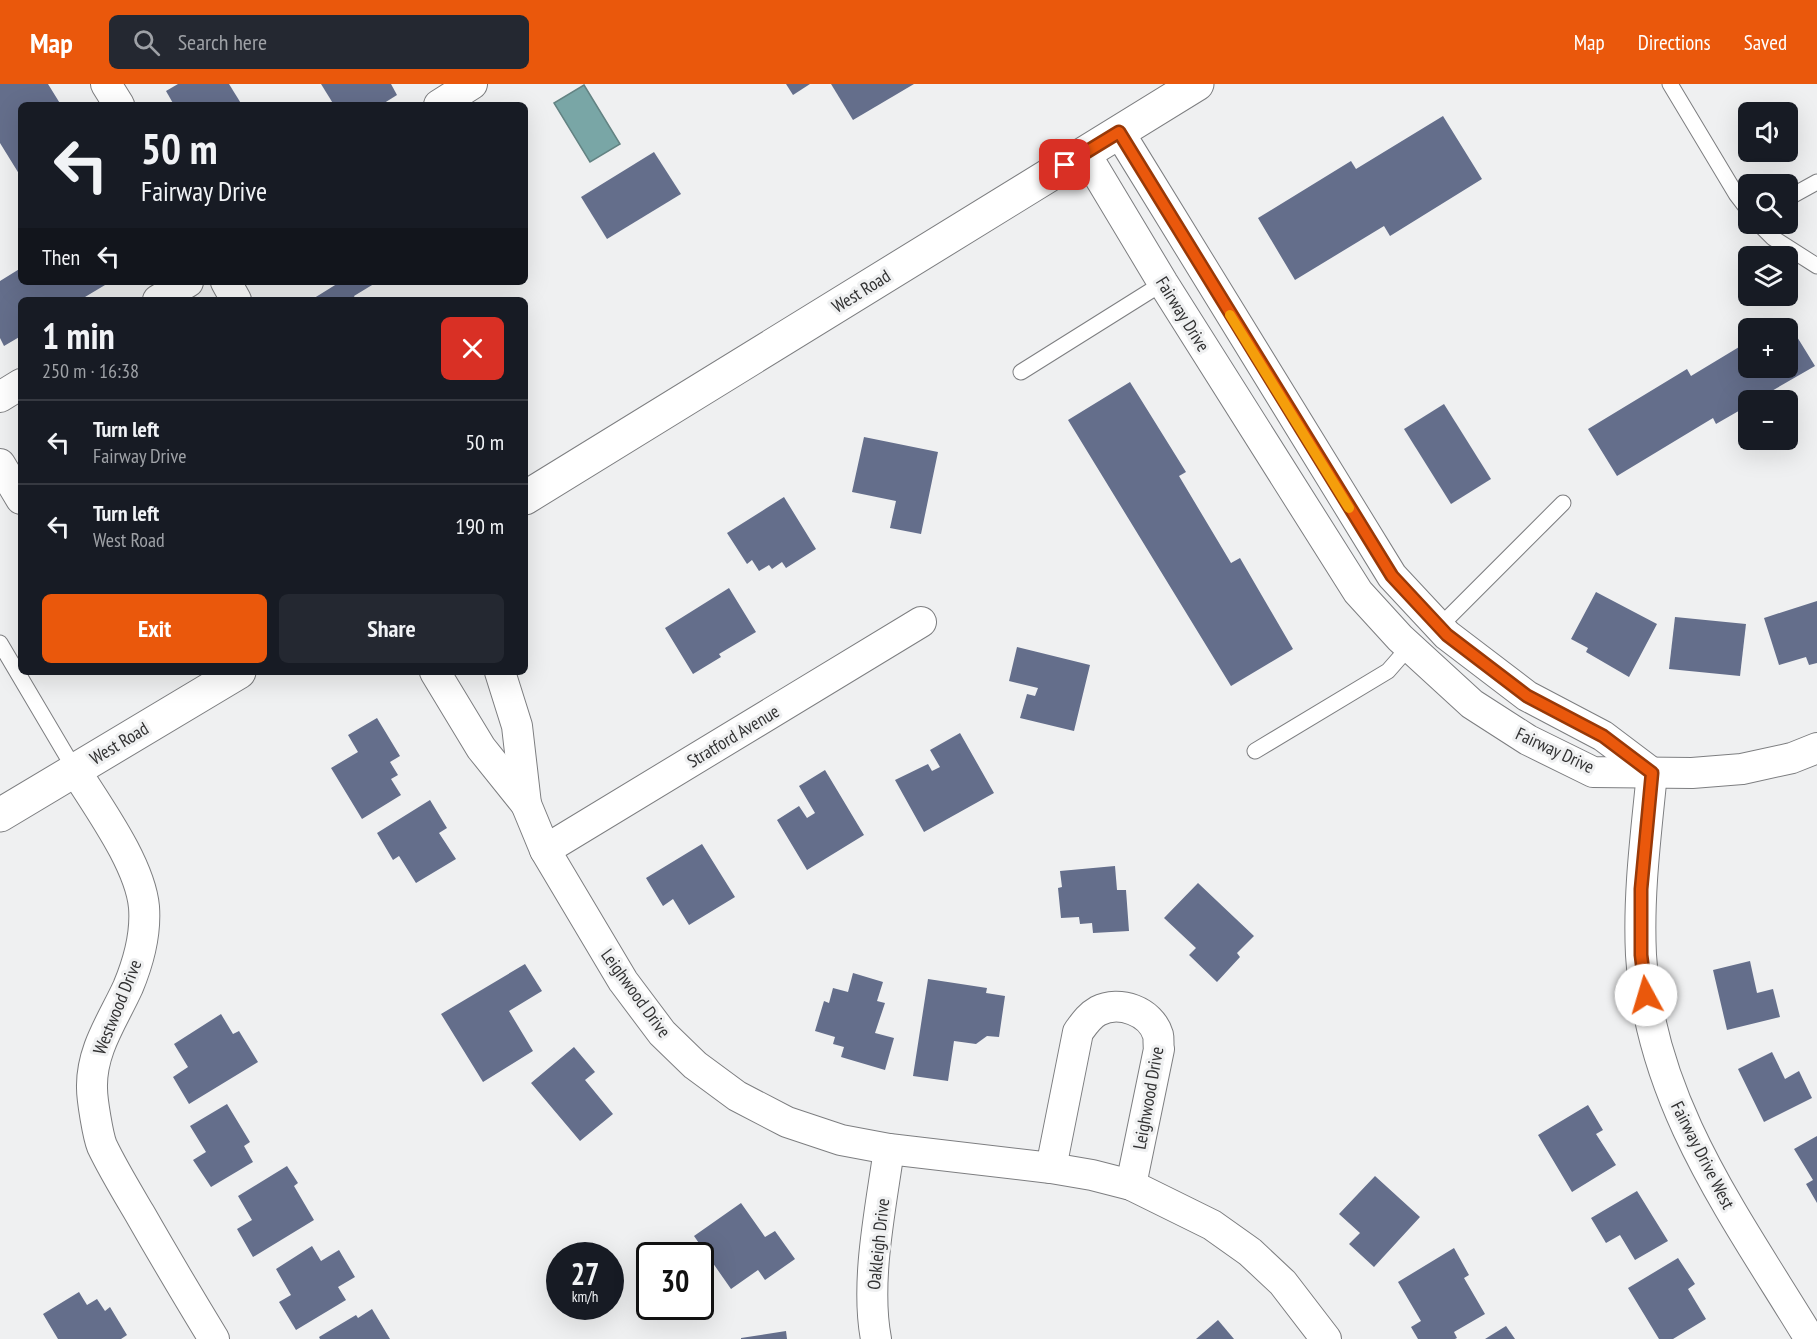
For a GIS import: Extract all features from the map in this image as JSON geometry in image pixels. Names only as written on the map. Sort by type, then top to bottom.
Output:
[{"type":"main road","name":"West Road","points":[[528,496],[1197,84]]},
{"type":"main road","name":"West Road","points":[[0,815],[234,675]]},
{"type":"street","points":[[106,84],[117,102]]},
{"type":"street","points":[[444,102],[472,84]]},
{"type":"street","name":"Fairway Drive","points":[[1119,132],[1392,576],[1447,635],[1527,696],[1603,736],[1652,773]]},
{"type":"street","name":"Fairway Drive","points":[[1085,153],[1163,283],[1358,592],[1409,647],[1472,704],[1528,740],[1593,772],[1652,773]]},
{"type":"street","points":[[163,297],[183,285]]},
{"type":"street","points":[[0,397],[18,386]]},
{"type":"street","points":[[1283,474],[1315,453]]},
{"type":"street","points":[[0,464],[18,493]]},
{"type":"street","name":"Stratford Avenue","points":[[545,850],[921,622]]},
{"type":"street","name":"Leighwood Drive","points":[[437,675],[481,748],[526,804]]},
{"type":"street","name":"Leighwood Drive","points":[[501,675],[517,726],[526,804],[545,850],[623,981],[662,1033],[695,1065],[737,1096],[787,1122],[841,1140],[889,1149],[1051,1168],[1131,1185],[1212,1225],[1250,1252],[1283,1283],[1326,1339]]},
{"type":"street","points":[[1652,773],[1742,769],[1792,758],[1817,748]]},
{"type":"street","name":"Westwood Drive","points":[[75,770],[115,834],[135,875],[144,906],[138,957],[95,1058],[92,1089],[101,1144],[180,1284],[214,1339]]},
{"type":"street","name":"Fairway Drive West","points":[[1652,773],[1641,889],[1641,955],[1653,1034],[1672,1097],[1694,1146],[1810,1339]]},
{"type":"street","name":"Leighwood Drive","points":[[1051,1168],[1078,1032],[1098,1011],[1111,1007],[1126,1007],[1139,1012],[1150,1021],[1158,1034],[1159,1049],[1131,1185]]},
{"type":"street","name":"Oakleigh Drive","points":[[876,1339],[873,1302],[875,1256],[889,1149]]},
{"type":"lane","points":[[1670,84],[1738,188]]},
{"type":"lane","points":[[1798,192],[1817,182]]},
{"type":"lane","points":[[1769,234],[1817,266]]},
{"type":"lane","points":[[1022,372],[1163,283]]},
{"type":"lane","points":[[1439,627],[1563,503]]},
{"type":"lane","points":[[1,646],[18,674]]},
{"type":"lane","points":[[1255,752],[1388,671],[1409,647]]},
{"type":"lane","points":[[18,675],[75,770]]},
{"type":"water","points":[[584,85],[620,144],[590,162],[554,103]]},
{"type":"building","points":[[0,84],[48,84],[59,102],[18,102],[18,172],[0,143]]},
{"type":"building","points":[[178,84],[229,84],[240,102],[172,102],[166,91]]},
{"type":"building","points":[[321,84],[391,84],[397,95],[386,102],[332,102]]},
{"type":"building","points":[[786,84],[810,84],[793,95]]},
{"type":"building","points":[[831,84],[914,84],[853,120]]},
{"type":"building","points":[[1443,116],[1482,179],[1390,236],[1384,226],[1295,280],[1258,218],[1351,161],[1356,169]]},
{"type":"building","points":[[654,152],[681,194],[607,239],[581,197]]},
{"type":"building","points":[[18,270],[18,285],[105,285],[85,297],[18,297],[18,338],[4,346],[0,338],[0,281]]},
{"type":"building","points":[[335,285],[372,285],[354,297],[316,297]]},
{"type":"building","points":[[1798,338],[1815,366],[1798,376]]},
{"type":"building","points":[[1738,348],[1738,378],[1794,378],[1773,390],[1738,390],[1738,411],[1716,424],[1713,418],[1617,476],[1588,429],[1687,369],[1691,376]]},
{"type":"building","points":[[1130,382],[1186,472],[1179,476],[1231,563],[1240,558],[1293,649],[1231,686],[1068,420]]},
{"type":"building","points":[[1444,404],[1491,479],[1451,504],[1404,429]]},
{"type":"building","points":[[864,437],[938,452],[921,534],[890,528],[896,501],[852,492]]},
{"type":"building","points":[[784,497],[816,549],[786,568],[782,562],[772,569],[769,565],[759,571],[752,560],[747,564],[727,533]]},
{"type":"building","points":[[729,588],[756,632],[719,654],[721,657],[693,674],[665,628]]},
{"type":"building","points":[[1596,592],[1657,624],[1629,677],[1586,652],[1588,648],[1571,639]]},
{"type":"building","points":[[1817,601],[1817,663],[1809,665],[1806,657],[1779,665],[1764,618]]},
{"type":"building","points":[[1675,617],[1746,624],[1740,676],[1669,669]]},
{"type":"building","points":[[1017,647],[1090,665],[1074,731],[1020,718],[1027,694],[1035,696],[1038,688],[1009,681]]},
{"type":"building","points":[[377,718],[400,756],[390,762],[398,775],[391,779],[401,795],[362,819],[331,768],[358,752],[348,735]]},
{"type":"building","points":[[960,733],[994,793],[924,832],[895,780],[928,764],[932,771],[940,767],[930,750]]},
{"type":"building","points":[[825,770],[864,835],[807,870],[777,820],[799,806],[807,818],[815,813],[799,786]]},
{"type":"building","points":[[430,800],[447,828],[439,833],[456,859],[416,883],[399,856],[393,860],[377,833]]},
{"type":"building","points":[[702,844],[735,897],[689,925],[673,899],[663,906],[646,878]]},
{"type":"building","points":[[1115,866],[1117,890],[1126,890],[1129,931],[1093,933],[1092,923],[1080,924],[1079,917],[1061,918],[1058,888],[1062,887],[1060,871]]},
{"type":"building","points":[[1198,883],[1254,936],[1237,953],[1240,957],[1217,982],[1189,955],[1196,948],[1164,918]]},
{"type":"building","points":[[1750,961],[1757,993],[1773,989],[1780,1017],[1727,1030],[1713,970]]},
{"type":"building","points":[[525,964],[542,991],[509,1011],[533,1051],[483,1082],[441,1014]]},
{"type":"building","points":[[853,973],[883,982],[877,1001],[885,1003],[875,1033],[894,1038],[885,1070],[841,1057],[844,1047],[833,1044],[835,1037],[815,1031],[824,1001],[829,1003],[833,988],[848,992]]},
{"type":"building","points":[[928,979],[987,988],[986,993],[1005,996],[999,1037],[987,1036],[976,1044],[954,1041],[948,1081],[913,1076]]},
{"type":"building","points":[[221,1014],[233,1034],[239,1031],[258,1062],[189,1104],[173,1077],[188,1067],[174,1044]]},
{"type":"building","points":[[574,1047],[595,1072],[585,1080],[613,1114],[580,1141],[531,1083]]},
{"type":"building","points":[[1772,1052],[1785,1079],[1799,1071],[1812,1098],[1764,1122],[1738,1069]]},
{"type":"building","points":[[227,1104],[250,1142],[244,1146],[253,1162],[211,1187],[193,1160],[206,1152],[190,1126]]},
{"type":"building","points":[[1588,1105],[1603,1130],[1596,1134],[1616,1165],[1572,1192],[1538,1135]]},
{"type":"building","points":[[1817,1136],[1817,1203],[1806,1184],[1813,1180],[1794,1149]]},
{"type":"building","points":[[287,1166],[298,1183],[294,1186],[314,1220],[253,1257],[237,1229],[252,1220],[238,1196]]},
{"type":"building","points":[[1375,1176],[1420,1217],[1374,1267],[1349,1244],[1360,1233],[1339,1214]]},
{"type":"building","points":[[1637,1191],[1668,1241],[1635,1260],[1620,1235],[1606,1243],[1591,1218]]},
{"type":"building","points":[[741,1203],[765,1237],[775,1231],[795,1259],[765,1280],[758,1270],[731,1289],[714,1265],[714,1242],[698,1242],[694,1236]]},
{"type":"building","points":[[312,1246],[321,1261],[339,1250],[355,1277],[338,1287],[346,1300],[296,1330],[279,1302],[291,1295],[276,1269]]},
{"type":"building","points":[[1454,1248],[1469,1275],[1464,1278],[1485,1314],[1454,1332],[1457,1338],[1455,1339],[1418,1339],[1411,1327],[1421,1321],[1398,1282]]},
{"type":"building","points":[[1678,1258],[1695,1284],[1688,1289],[1706,1319],[1673,1339],[1659,1339],[1628,1288]]},
{"type":"building","points":[[79,1292],[87,1305],[97,1299],[105,1311],[110,1307],[127,1335],[121,1339],[58,1339],[43,1314]]},
{"type":"building","points":[[372,1309],[390,1339],[320,1339],[319,1337],[356,1315],[358,1318]]},
{"type":"building","points":[[1218,1320],[1234,1339],[1196,1339]]},
{"type":"building","points":[[1506,1326],[1515,1339],[1485,1339]]},
{"type":"building","points":[[786,1331],[787,1339],[741,1339],[741,1338]]},
{"type":"slow traffic","points":[[1230,315],[1349,508]]},
{"type":"route","points":[[1065,165],[1119,132],[1392,576],[1447,635],[1527,696],[1603,736],[1652,773],[1641,889],[1641,955],[1646,995]]}]
